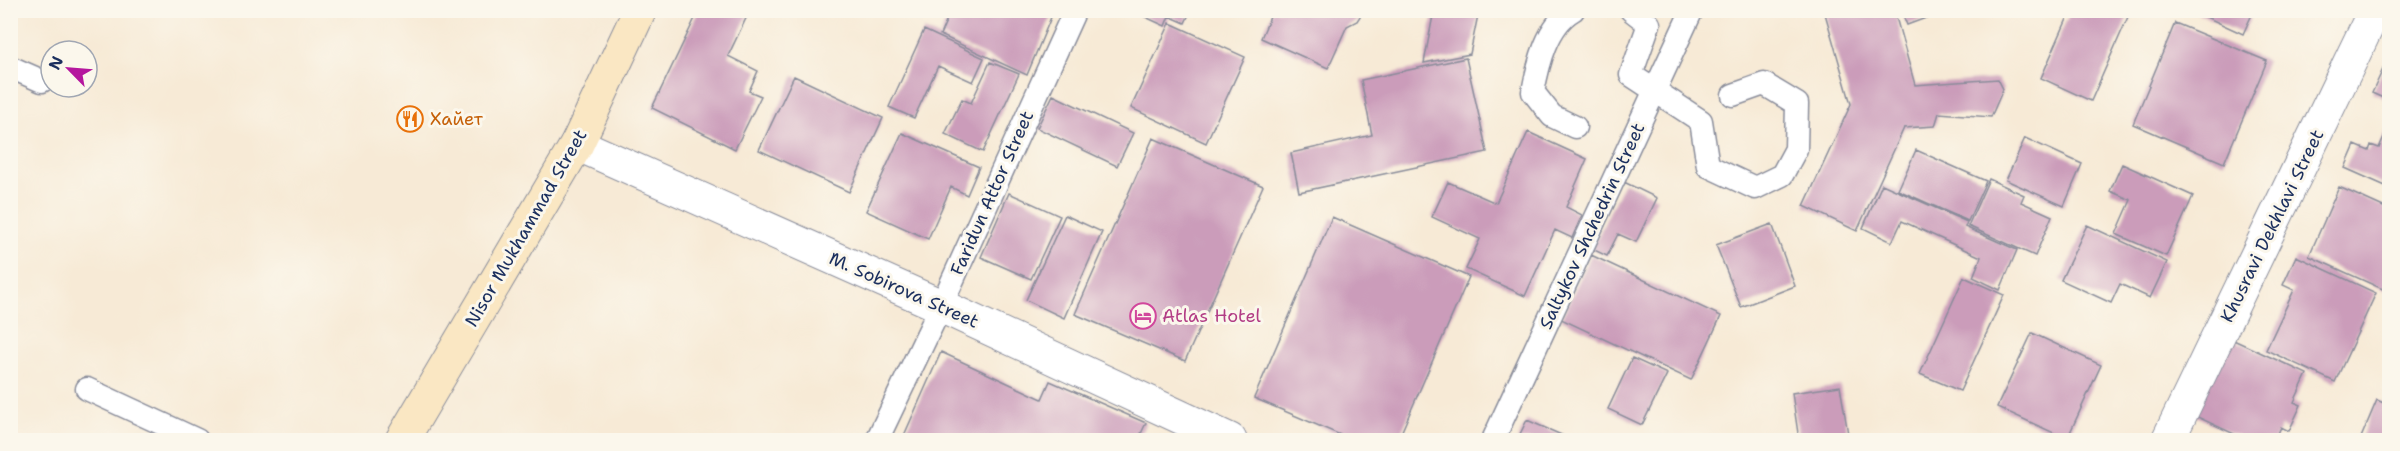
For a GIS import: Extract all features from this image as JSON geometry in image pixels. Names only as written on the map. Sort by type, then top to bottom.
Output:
[{"type":"street","name":"Nisor Mukhammad Street","points":[[402,441],[577,144],[640,10]]},
{"type":"street","name":"Khusravi Dekhlavi Street","points":[[2168,441],[2375,10]]},
{"type":"street","name":"M. Sobirova Street","points":[[577,144],[941,306],[1230,441]]},
{"type":"lane","name":"Faridun Attor Street","points":[[877,441],[941,306],[1075,10]]},
{"type":"lane","points":[[1573,10],[1563,16],[1539,58],[1533,92],[1552,116],[1575,127]]},
{"type":"lane","points":[[1631,10],[1649,24],[1631,75],[1656,89],[1701,121],[1708,166],[1755,188],[1782,174],[1796,149],[1797,104],[1764,84],[1733,95]]},
{"type":"lane","name":"Saltykov Shchedrin Street","points":[[1492,441],[1692,10]]},
{"type":"lane","points":[[10,67],[39,80]]},
{"type":"lane","points":[[87,388],[197,441]]},
{"type":"building","points":[[699,10],[750,10],[728,56],[758,71],[749,91],[761,96],[735,149],[652,108]]},
{"type":"building","points":[[951,10],[1054,10],[1027,75],[940,35]]},
{"type":"building","points":[[1130,10],[1191,10],[1185,23],[1169,16],[1165,26]]},
{"type":"building","points":[[1273,10],[1364,10],[1357,21],[1347,26],[1328,68],[1261,38]]},
{"type":"building","points":[[1434,10],[1479,10],[1470,54],[1424,63]]},
{"type":"building","points":[[1824,10],[1894,10],[1915,85],[1998,79],[2003,89],[1991,117],[1939,113],[1935,126],[1904,128],[1857,231],[1804,206],[1851,104]]},
{"type":"building","points":[[1901,10],[1945,10],[1945,11],[1907,25]]},
{"type":"building","points":[[2071,10],[2131,10],[2091,101],[2041,78]]},
{"type":"building","points":[[2191,10],[2254,10],[2243,34]]},
{"type":"building","points":[[1170,23],[1245,57],[1206,143],[1131,108]]},
{"type":"building","points":[[2175,23],[2267,61],[2224,163],[2133,124]]},
{"type":"building","points":[[924,30],[984,58],[973,82],[938,66],[914,118],[889,107]]},
{"type":"building","points":[[2390,54],[2390,101],[2372,93]]},
{"type":"building","points":[[1466,58],[1487,152],[1299,192],[1291,153],[1372,135],[1361,80]]},
{"type":"building","points":[[990,62],[1019,74],[983,152],[945,134],[962,99],[971,103]]},
{"type":"building","points":[[794,76],[883,118],[849,192],[759,150]]},
{"type":"building","points":[[1053,95],[1133,133],[1117,166],[1037,128]]},
{"type":"building","points":[[2390,123],[2390,188],[2345,168],[2355,145],[2369,151],[2371,145],[2379,148]]},
{"type":"building","points":[[1528,132],[1587,159],[1566,207],[1582,215],[1572,238],[1555,230],[1525,296],[1466,269],[1480,239],[1432,217],[1448,182],[1496,203]]},
{"type":"building","points":[[902,133],[979,167],[967,195],[951,187],[928,239],[866,211]]},
{"type":"building","points":[[1153,138],[1263,186],[1185,361],[1075,314]]},
{"type":"building","points":[[2025,138],[2082,164],[2064,206],[2006,180]]},
{"type":"building","points":[[1916,150],[1986,181],[1968,221],[1898,190]]},
{"type":"building","points":[[2122,164],[2193,196],[2166,256],[2116,234],[2131,200],[2110,191]]},
{"type":"building","points":[[1989,179],[2024,195],[2021,202],[2052,216],[2035,256],[1968,226]]},
{"type":"building","points":[[1624,182],[1657,198],[1636,242],[1618,234],[1607,256],[1592,249]]},
{"type":"building","points":[[1882,184],[1967,222],[1965,227],[2017,250],[2000,290],[1973,277],[1981,257],[1902,221],[1892,242],[1863,228]]},
{"type":"building","points":[[2339,187],[2390,210],[2390,284],[2387,291],[2309,256]]},
{"type":"building","points":[[1009,193],[1060,216],[1031,279],[981,257]]},
{"type":"building","points":[[1065,215],[1102,232],[1064,318],[1026,300]]},
{"type":"building","points":[[1332,217],[1469,277],[1398,440],[1352,440],[1254,398]]},
{"type":"building","points":[[1772,224],[1795,286],[1741,307],[1716,245]]},
{"type":"building","points":[[2087,225],[2167,262],[2150,298],[2120,284],[2111,303],[2061,280]]},
{"type":"building","points":[[1591,255],[1721,316],[1691,380],[1561,319]]},
{"type":"building","points":[[2296,256],[2376,293],[2335,382],[2266,350],[2294,290],[2283,285]]},
{"type":"building","points":[[1964,277],[2004,295],[1960,391],[1920,374]]},
{"type":"building","points":[[2032,333],[2101,365],[2067,439],[1997,407]]},
{"type":"building","points":[[2227,337],[2307,374],[2294,402],[2301,405],[2289,431],[2281,427],[2275,440],[2247,440],[2191,414]]},
{"type":"building","points":[[941,352],[1042,399],[1050,381],[1146,423],[1138,440],[902,440]]},
{"type":"building","points":[[1632,358],[1667,374],[1642,425],[1608,409]]},
{"type":"building","points":[[1840,386],[1849,440],[1799,440],[1792,393]]},
{"type":"building","points":[[2377,400],[2390,406],[2390,440],[2360,440]]},
{"type":"building","points":[[1527,420],[1573,440],[1517,440]]},
{"type":"place","name":"Хайет","points":[[410,119]]},
{"type":"place","name":"Atlas Hotel","points":[[1143,316]]}]
